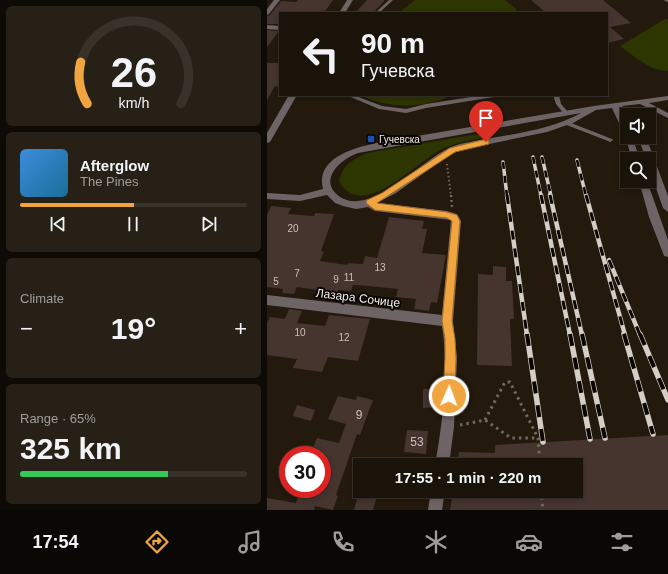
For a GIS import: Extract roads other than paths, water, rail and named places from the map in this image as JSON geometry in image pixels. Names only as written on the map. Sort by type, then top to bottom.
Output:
[{"type":"street","points":[[267,13],[277,0]]},
{"type":"street","points":[[343,12],[350,0]]},
{"type":"street","points":[[267,27],[279,28]]},
{"type":"street","points":[[267,140],[292,96]]},
{"type":"street","points":[[594,108],[582,116],[566,123],[524,135],[473,144],[453,150],[385,195],[370,203],[357,205],[344,203],[334,198],[328,191],[325,180],[333,166],[337,161],[356,151],[376,146],[594,108],[640,101],[668,99]]},
{"type":"street","points":[[667,115],[664,105],[668,99]]},
{"type":"street","points":[[638,108],[640,101]]},
{"type":"street","points":[[640,101],[667,115]]},
{"type":"street","points":[[615,105],[620,108]]},
{"type":"street","points":[[615,105],[620,117]]},
{"type":"street","points":[[645,144],[668,208]]},
{"type":"street","points":[[645,188],[654,217],[668,253]]},
{"type":"street","points":[[267,196],[300,198],[328,191]]},
{"type":"street","points":[[370,203],[375,206],[454,217],[456,226],[447,321],[451,358],[448,427],[443,458]]},
{"type":"street","name":"Лазара Сочице","points":[[267,300],[447,321]]},
{"type":"street","points":[[435,510],[437,498]]},
{"type":"lane","points":[[378,12],[391,0]]},
{"type":"lane","points":[[351,96],[381,108],[406,110],[487,96]]},
{"type":"lane","points":[[557,96],[559,104],[566,113]]},
{"type":"lane","points":[[566,123],[610,140]]},
{"type":"railway","points":[[533,157],[541,196]]},
{"type":"railway","points":[[542,157],[551,196]]},
{"type":"railway","points":[[577,160],[586,196]]},
{"type":"railway","points":[[503,162],[507,196]]},
{"type":"railway","points":[[507,195],[527,335]]},
{"type":"railway","points":[[541,195],[570,335]]},
{"type":"railway","points":[[550,195],[582,335]]},
{"type":"railway","points":[[586,195],[625,335]]},
{"type":"railway","points":[[609,260],[640,335]]},
{"type":"railway","points":[[527,334],[543,442]]},
{"type":"railway","points":[[570,334],[590,439]]},
{"type":"railway","points":[[582,334],[605,438]]},
{"type":"railway","points":[[624,334],[653,434]]},
{"type":"railway","points":[[640,334],[668,400]]},
{"type":"place","name":"Гучевска","points":[[371,139]]}]
